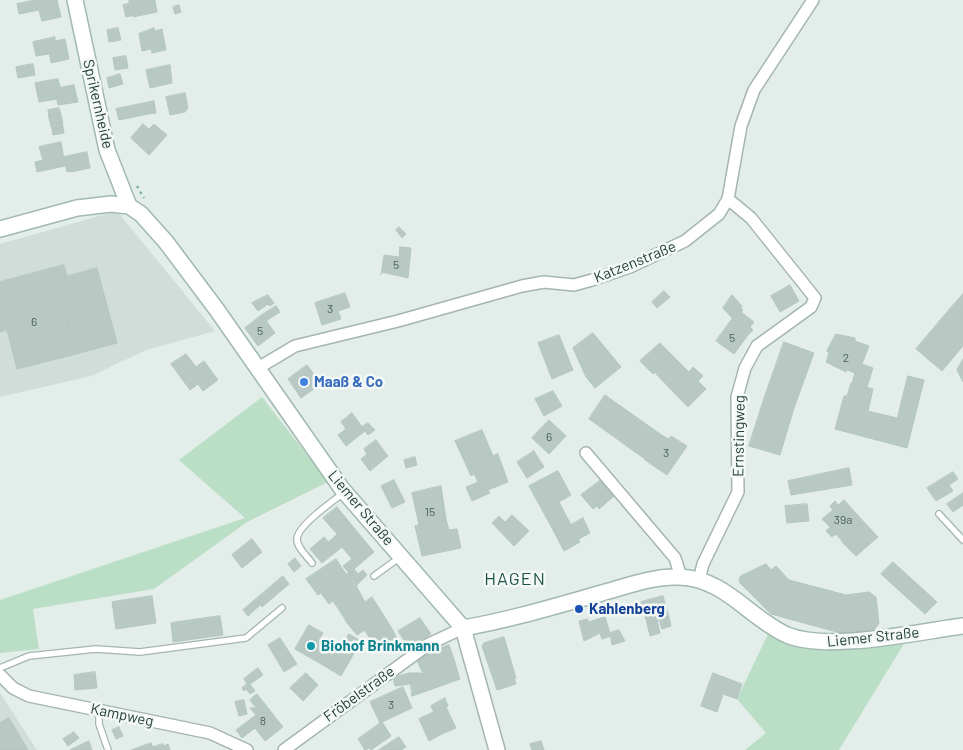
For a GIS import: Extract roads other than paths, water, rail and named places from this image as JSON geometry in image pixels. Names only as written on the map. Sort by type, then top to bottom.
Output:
[{"type":"main road","name":"Sprikernheide","points":[[75,0],[76,20],[93,104],[107,150],[129,206]]},
{"type":"main road","points":[[0,229],[78,208],[111,204],[129,206]]},
{"type":"main road","name":"Liemer Straße","points":[[129,206],[140,214],[166,242],[241,350],[258,368],[345,492],[463,628],[557,606],[650,580],[681,577],[699,580],[728,592],[770,625],[805,641],[843,642],[963,626]]},
{"type":"main road","points":[[463,628],[497,750]]},
{"type":"street","name":"Katzenstraße","points":[[258,368],[295,346],[398,321],[522,286],[544,282],[574,285],[623,270],[685,241],[720,214],[728,200],[741,126],[754,90],[813,0]]},
{"type":"street","name":"Ernstingweg","points":[[699,580],[703,564],[738,492],[737,397],[745,368],[757,346],[811,308],[815,298],[750,218],[728,200]]},
{"type":"street","points":[[586,453],[676,558],[681,577]]},
{"type":"street","name":"Fröbelstraße","points":[[284,750],[429,644],[463,628]]},
{"type":"street","name":"Kampweg","points":[[0,675],[13,688],[29,696],[210,733],[247,750]]},
{"type":"lane","points":[[312,563],[298,543],[298,534],[305,524],[345,492]]},
{"type":"lane","points":[[939,514],[963,540]]},
{"type":"lane","points":[[374,576],[401,557]]},
{"type":"lane","points":[[0,668],[29,656],[96,649],[140,652],[246,638],[282,608]]},
{"type":"lane","points":[[100,710],[99,724],[108,750]]},
{"type":"place","name":"Maaß & Co","points":[[304,382]]},
{"type":"place","name":"Kahlenberg","points":[[579,609]]},
{"type":"place","name":"Biohof Brinkmann","points":[[311,646]]},
{"type":"district","name":"HAGEN","points":[[515,579]]}]
